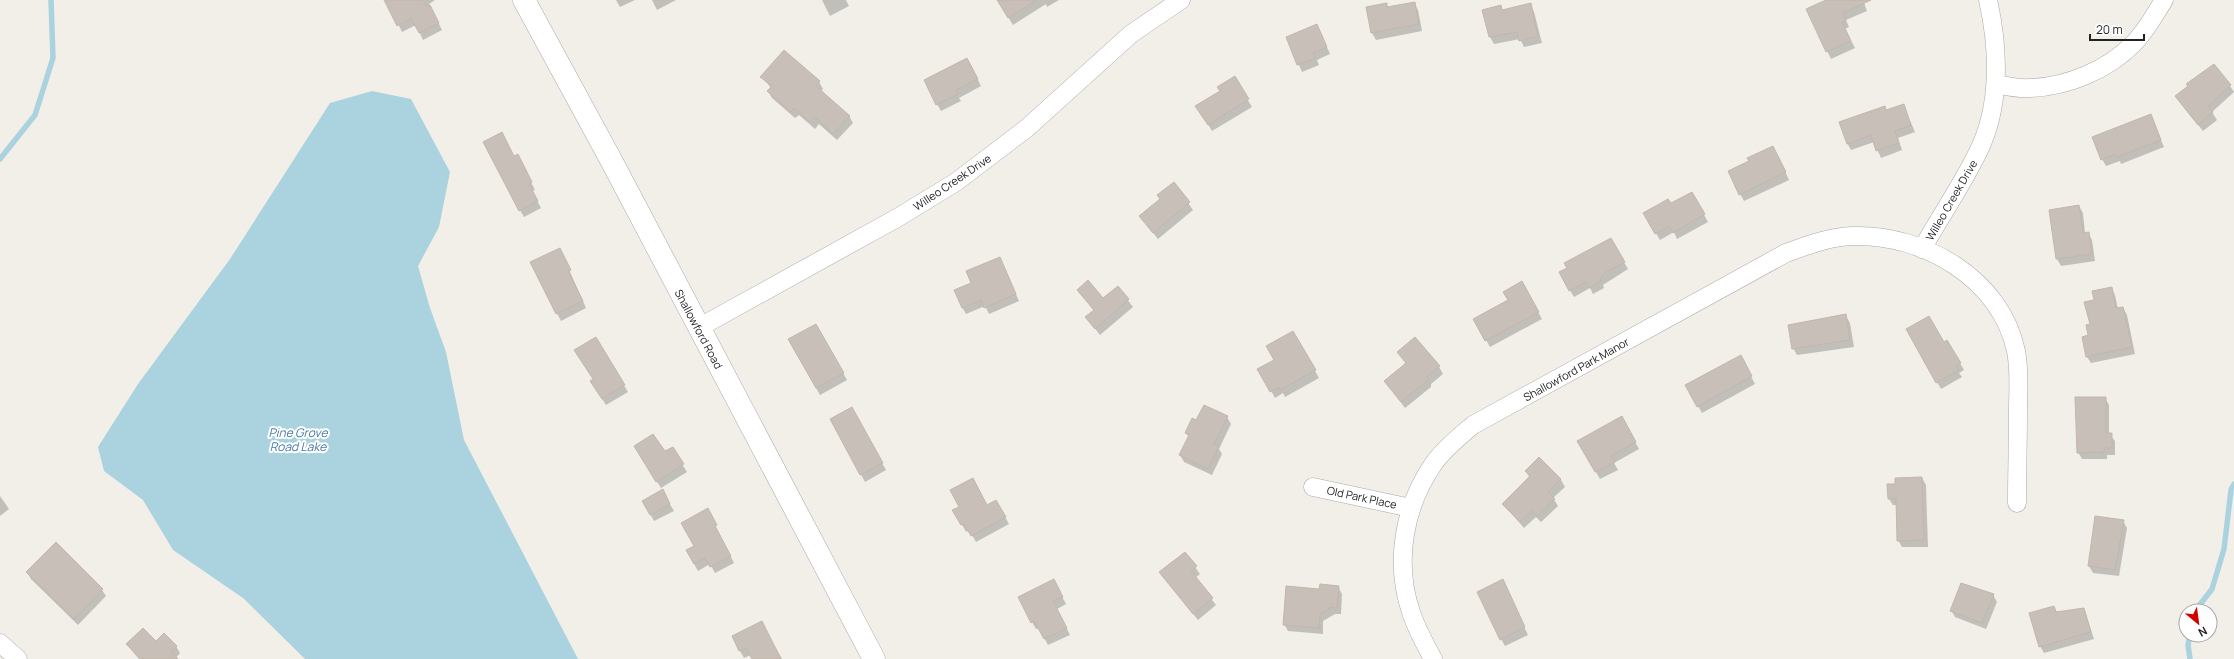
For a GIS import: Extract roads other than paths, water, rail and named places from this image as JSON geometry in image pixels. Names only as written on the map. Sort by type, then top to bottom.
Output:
[{"type":"street","name":"Shallowford Road","points":[[524,0],[611,160],[698,328],[874,659]]},
{"type":"street","name":"Willeo Creek Drive","points":[[698,328],[897,218],[956,182],[1027,128],[1131,34],[1181,0]]},
{"type":"street","name":"Willeo Creek Drive","points":[[1988,0],[1995,52],[1996,84],[1990,118],[1979,152],[1922,249],[1949,261],[1976,280],[1995,302],[2010,331],[2016,351],[2019,374],[2017,502]]},
{"type":"street","points":[[1996,84],[2028,88],[2050,86],[2095,72],[2114,61],[2135,42],[2164,0]]},
{"type":"street","name":"Shallowford Park Manor","points":[[1433,659],[1411,612],[1405,587],[1402,561],[1404,536],[1411,508],[1421,484],[1435,463],[1452,443],[1474,425],[1786,253],[1818,241],[1853,236],[1888,239],[1922,249]]},
{"type":"street","name":"Old Park Place","points":[[1313,487],[1411,508]]},
{"type":"street","points":[[0,643],[18,659]]},
{"type":"water","name":"Pine Grove Road Lake","points":[[372,91],[411,99],[450,172],[439,227],[418,266],[430,308],[446,352],[464,440],[578,659],[305,659],[243,598],[173,550],[143,500],[104,471],[98,447],[138,384],[230,259],[330,103]]},
{"type":"waterway","points":[[0,159],[35,115],[53,58],[51,0]]},
{"type":"waterway","points":[[2201,603],[2212,589],[2224,549],[2231,490],[2234,484]]},
{"type":"waterway","points":[[2188,643],[2190,659]]}]
